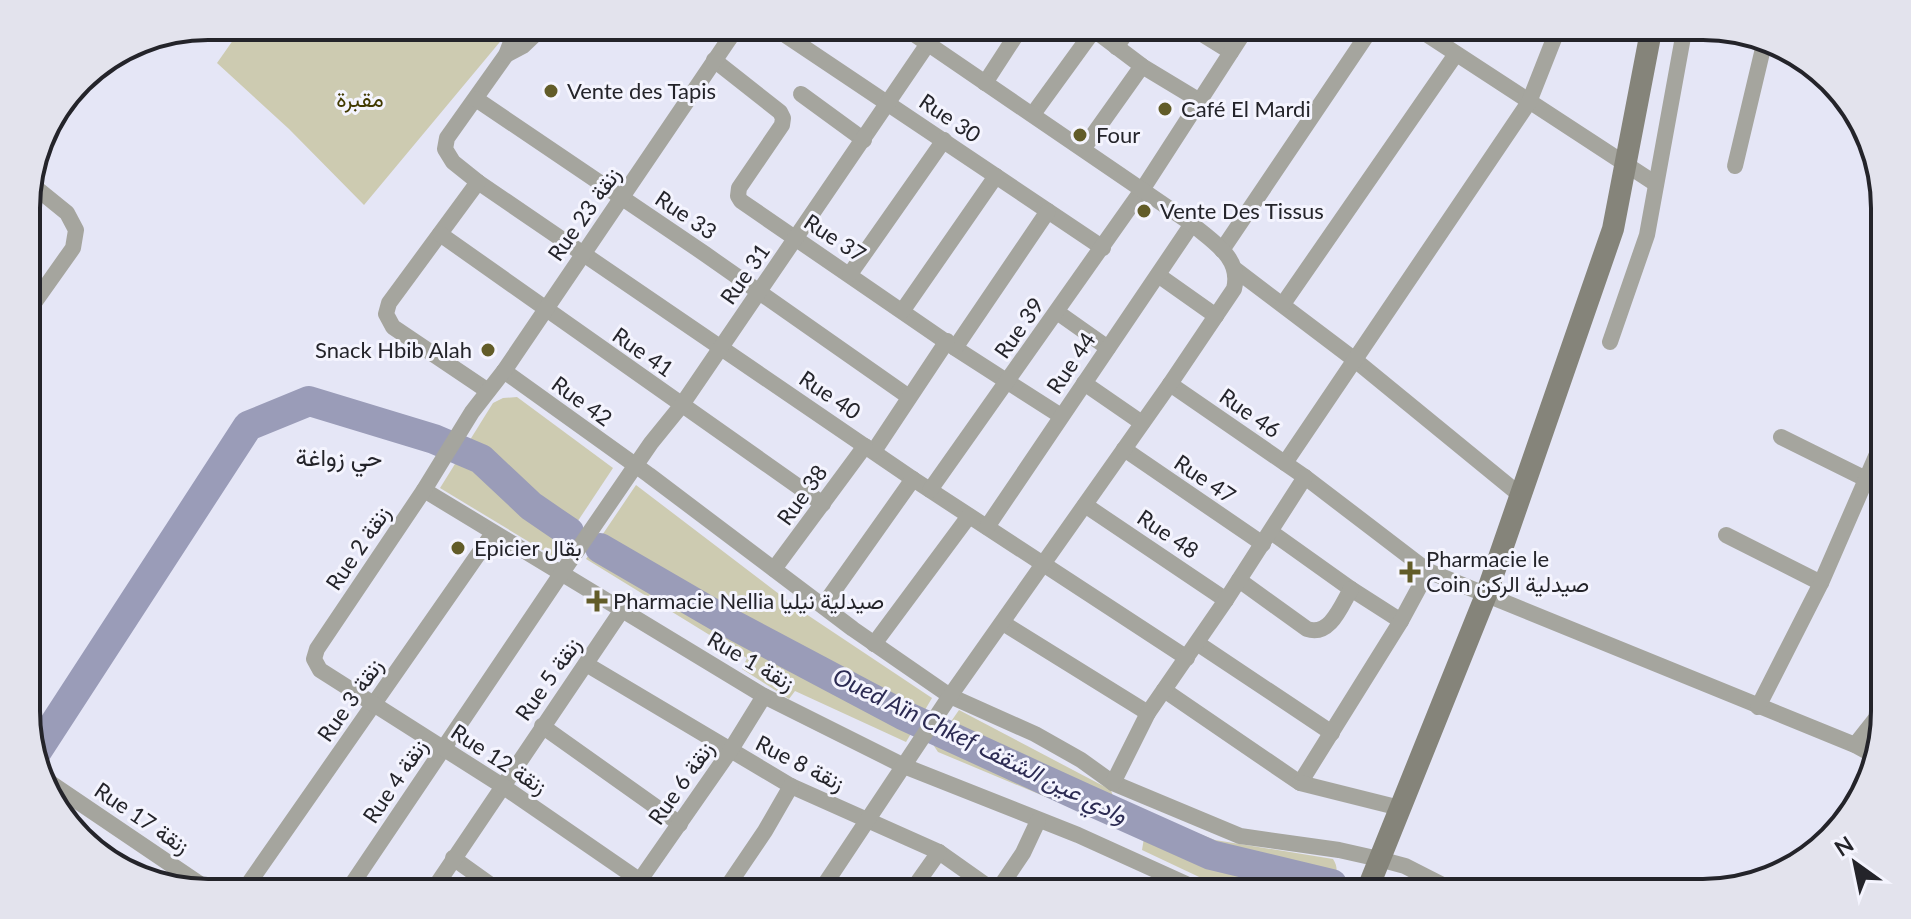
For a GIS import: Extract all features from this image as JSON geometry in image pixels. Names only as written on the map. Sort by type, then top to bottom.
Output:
[{"type":"street","points":[[476,99],[506,55],[512,40]]},
{"type":"street","points":[[506,55],[529,40]]},
{"type":"street","name":"Rue 23 زنقة","points":[[443,458],[728,40]]},
{"type":"street","name":"Rue 30","points":[[793,40],[1103,248]]},
{"type":"street","points":[[829,879],[950,696],[1234,289],[1236,270],[1232,261],[1192,224],[923,40]]},
{"type":"street","name":"Rue 31","points":[[635,466],[681,406],[796,240],[930,40]]},
{"type":"street","points":[[985,83],[1013,40]]},
{"type":"street","points":[[1033,114],[1084,40]]},
{"type":"street","points":[[1107,40],[1142,66],[1200,101]]},
{"type":"street","points":[[1116,47],[1121,40]]},
{"type":"street","points":[[1214,40],[1231,52]]},
{"type":"street","name":"Rue 39","points":[[930,490],[1103,248],[1239,40]]},
{"type":"street","points":[[1222,250],[1364,40]]},
{"type":"street","points":[[1435,40],[1656,184]]},
{"type":"street","points":[[1285,463],[1529,102],[1553,40]]},
{"type":"street","points":[[1369,879],[1486,595],[1613,229],[1649,40]]},
{"type":"street","points":[[1610,342],[1647,235],[1682,40]]},
{"type":"street","points":[[1735,166],[1762,51]]},
{"type":"street","points":[[1283,304],[1456,54]]},
{"type":"street","name":"Rue 37","points":[[714,60],[782,115],[782,125],[739,188],[741,201],[951,345],[1061,416]]},
{"type":"street","points":[[1083,149],[1142,66]]},
{"type":"street","points":[[801,94],[864,140]]},
{"type":"street","name":"Rue 40","points":[[476,99],[447,138],[445,149],[453,162],[478,182],[913,479],[1187,658]]},
{"type":"street","name":"Rue 33","points":[[476,99],[909,397]]},
{"type":"street","points":[[850,274],[944,140]]},
{"type":"street","points":[[903,310],[996,176]]},
{"type":"street","points":[[478,182],[389,303],[387,318],[393,327],[488,391]]},
{"type":"street","points":[[40,295],[73,248],[76,230],[67,213],[41,192]]},
{"type":"street","name":"Rue 38","points":[[774,569],[951,345],[1048,211]]},
{"type":"street","name":"Rue 44","points":[[987,527],[1192,224]]},
{"type":"street","name":"Rue 41","points":[[440,234],[823,504]]},
{"type":"street","points":[[1236,270],[1355,360],[1520,495]]},
{"type":"street","points":[[1158,275],[1216,316]]},
{"type":"street","points":[[1057,312],[1108,348]]},
{"type":"street","name":"Rue 42","points":[[504,371],[874,644],[950,696],[1035,734],[1081,760],[1113,783],[1240,836],[1379,859],[1405,866],[1431,879]]},
{"type":"street","points":[[1084,383],[1142,423]]},
{"type":"street","name":"Rue 46","points":[[1170,384],[1305,477],[1428,571],[1866,751]]},
{"type":"street","points":[[1781,437],[1871,480]]},
{"type":"street","name":"Rue 47","points":[[1124,449],[1401,621]]},
{"type":"street","name":"Rue 2 زنقة","points":[[316,663],[317,649],[443,458]]},
{"type":"street","name":"Rue 4 زنقة","points":[[355,879],[635,466]]},
{"type":"street","points":[[1758,707],[1821,583],[1871,469]]},
{"type":"street","points":[[1113,783],[1148,713],[1305,477]]},
{"type":"street","points":[[823,606],[913,479]]},
{"type":"street","name":"Rue 1 زنقة","points":[[424,490],[764,696],[904,766],[1078,835],[1175,879]]},
{"type":"street","name":"Rue 48","points":[[1085,505],[1226,600]]},
{"type":"street","points":[[874,644],[969,516]]},
{"type":"street","name":"Rue 3 زنقة","points":[[252,879],[493,533]]},
{"type":"street","points":[[1726,535],[1821,583]]},
{"type":"street","points":[[1300,783],[1401,621],[1428,571]]},
{"type":"street","points":[[1239,580],[1307,629],[1316,632],[1322,631],[1331,622],[1351,589]]},
{"type":"street","name":"Rue 5 زنقة","points":[[440,879],[622,610]]},
{"type":"street","points":[[1003,623],[1148,713]]},
{"type":"street","points":[[1197,643],[1332,733]]},
{"type":"street","name":"Rue 12 زنقة","points":[[316,663],[320,670],[501,785],[624,879]]},
{"type":"street","name":"Rue 8 زنقة","points":[[586,664],[791,786],[939,852],[977,879]]},
{"type":"street","points":[[1164,690],[1300,783],[1400,808]]},
{"type":"street","name":"Rue 6 زنقة","points":[[641,879],[730,751],[764,696]]},
{"type":"street","points":[[1855,745],[1871,725]]},
{"type":"street","points":[[542,726],[680,824]]},
{"type":"street","points":[[732,879],[791,786]]},
{"type":"street","name":"Rue 17 زنقة","points":[[59,789],[191,878]]},
{"type":"street","points":[[1005,879],[1023,853],[1038,821]]},
{"type":"street","points":[[920,879],[939,852]]},
{"type":"street","points":[[453,858],[482,879]]},
{"type":"green space","name":"مقبرة","points":[[233,40],[502,40],[364,205],[289,129],[217,63]]},
{"type":"green space","points":[[517,397],[613,468],[554,557],[440,488],[493,403],[503,398]]},
{"type":"green space","points":[[636,485],[800,610],[932,698],[906,742],[795,691],[789,699],[742,669],[747,658],[586,559]]},
{"type":"green space","points":[[959,710],[1111,790],[1114,800],[1215,840],[1333,859],[1337,872],[1335,879],[1203,879],[1142,850],[1144,838],[938,752],[934,746]]},
{"type":"waterway","name":"Oued Aïn Chkef وادي عين الشقف","points":[[43,742],[248,426],[309,401],[434,439],[481,459],[531,506],[569,532]]},
{"type":"waterway","name":"Oued Aïn Chkef وادي عين الشقف","points":[[600,548],[724,620],[903,715],[1211,855],[1311,879]]},
{"type":"place","name":"Vente des Tapis","points":[[551,91]]},
{"type":"place","name":"Café El Mardi","points":[[1165,109]]},
{"type":"place","name":"Four","points":[[1080,135]]},
{"type":"place","name":"Vente Des Tissus","points":[[1144,211]]},
{"type":"place","name":"Snack Hbib Alah","points":[[488,350]]},
{"type":"place","name":"Epicier بقال","points":[[458,548]]},
{"type":"place","name":"Pharmacie le Coin صيدلية الركن","points":[[1410,572]]},
{"type":"place","name":"Pharmacie Nellia صيدلية نيليا","points":[[597,601]]},
{"type":"district","name":"حي زواغة","points":[[339,458]]}]
